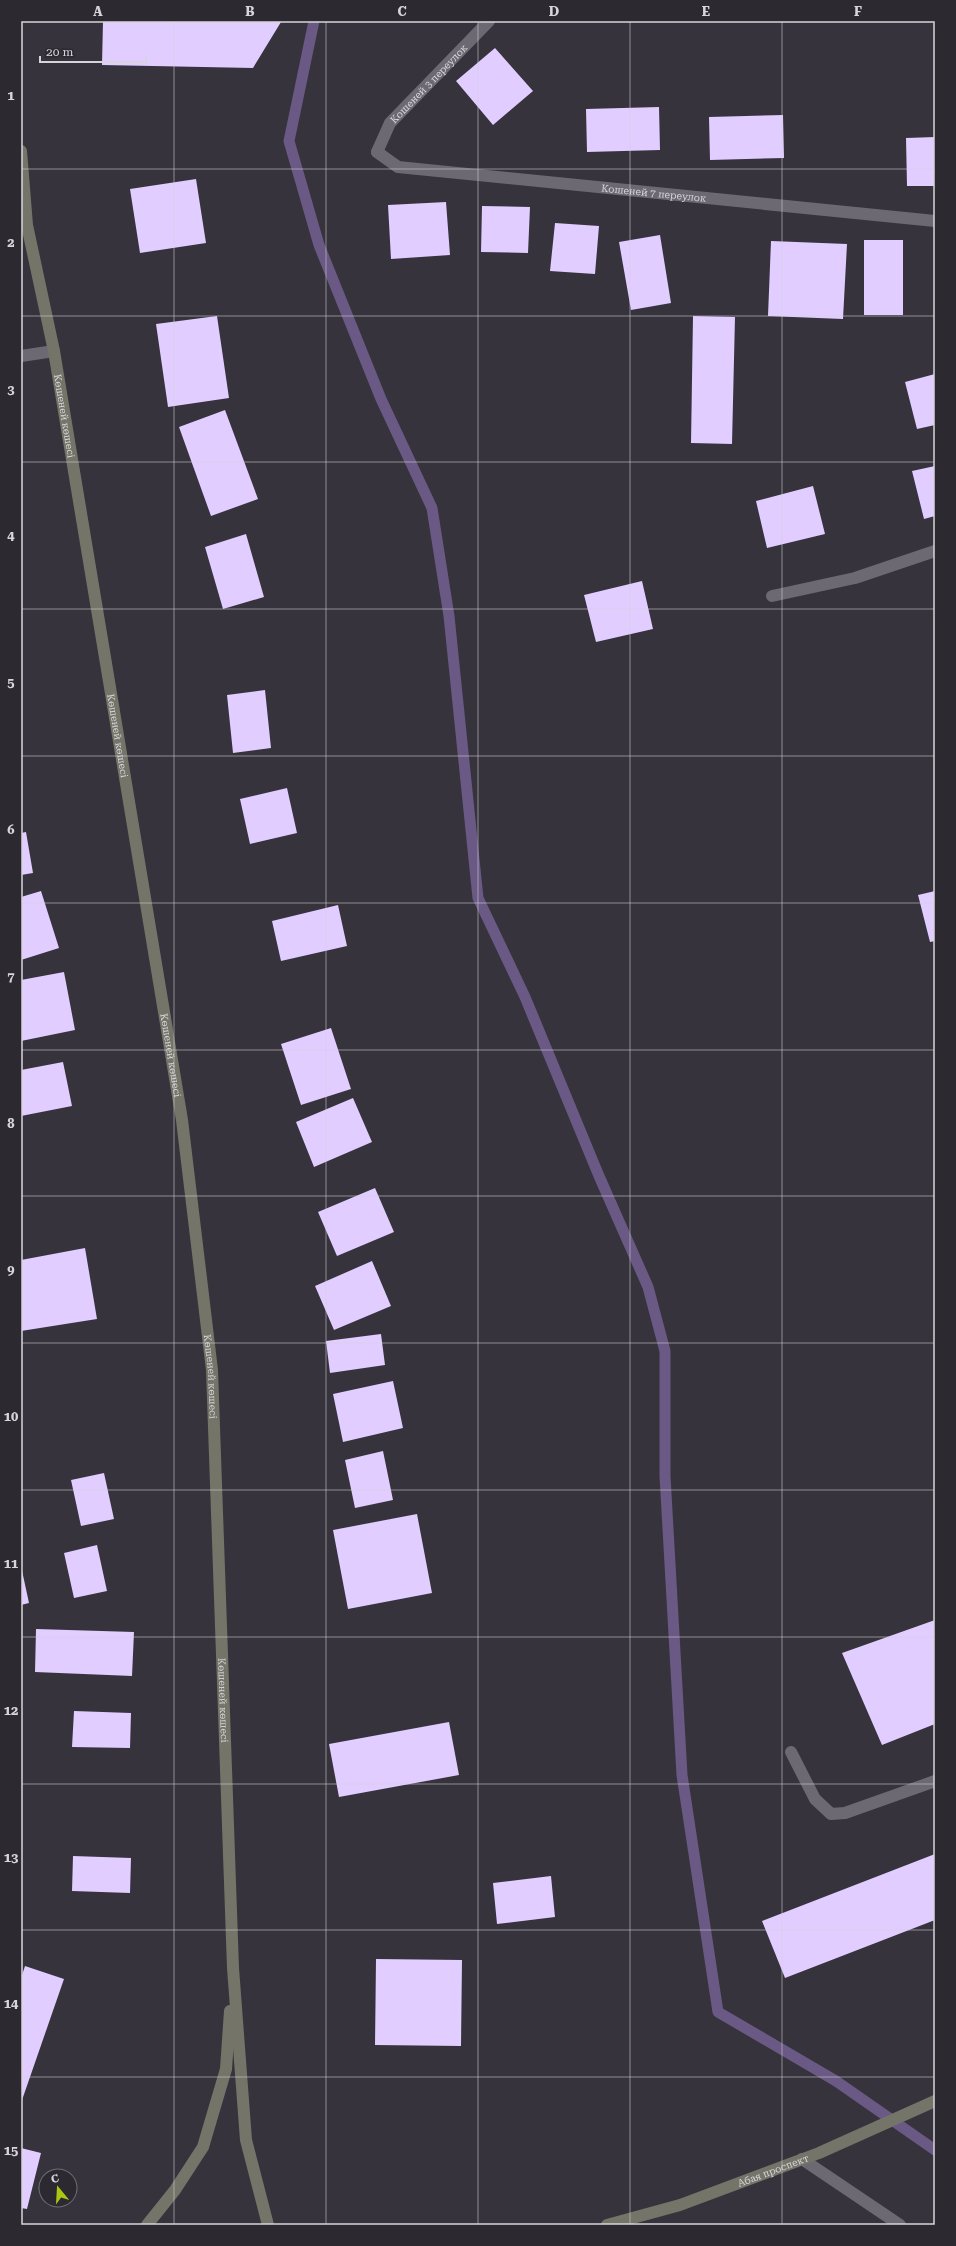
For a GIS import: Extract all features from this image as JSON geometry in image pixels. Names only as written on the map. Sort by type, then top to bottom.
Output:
[{"type":"main road","name":"Көшеней көшесі","points":[[21,151],[27,225],[54,351],[182,1120],[212,1370],[233,1968]]},
{"type":"main road","points":[[148,2225],[175,2190],[203,2147],[226,2069],[233,1968]]},
{"type":"main road","points":[[233,1968],[246,2140],[268,2225]]},
{"type":"main road","name":"Абая проспект","points":[[607,2225],[680,2205],[819,2154],[935,2101]]},
{"type":"street","name":"Кошеней 3 переулок","points":[[377,152],[390,123],[489,21]]},
{"type":"street","name":"Кошеней 7 переулок","points":[[377,152],[398,167],[935,221]]},
{"type":"street","points":[[21,356],[54,351]]},
{"type":"street","points":[[772,596],[855,578],[935,551]]},
{"type":"street","points":[[791,1752],[815,1799],[831,1814],[845,1813],[935,1781]]},
{"type":"street","points":[[802,2159],[900,2225]]},
{"type":"building","points":[[103,21],[281,22],[253,68],[102,65]]},
{"type":"building","points":[[495,48],[533,91],[493,125],[456,81]]},
{"type":"building","points":[[659,107],[660,150],[587,152],[586,109]]},
{"type":"building","points":[[783,115],[784,158],[710,160],[709,117]]},
{"type":"building","points":[[935,137],[935,186],[907,186],[906,138]]},
{"type":"building","points":[[196,179],[206,243],[140,253],[130,189]]},
{"type":"building","points":[[446,202],[450,255],[391,259],[388,205]]},
{"type":"building","points":[[482,206],[530,207],[528,253],[481,252]]},
{"type":"building","points":[[555,223],[599,226],[595,274],[550,271]]},
{"type":"building","points":[[660,235],[671,303],[631,310],[619,242]]},
{"type":"building","points":[[864,240],[903,240],[903,315],[864,315]]},
{"type":"building","points":[[771,241],[847,244],[843,319],[768,316]]},
{"type":"building","points":[[217,316],[229,398],[168,407],[156,324]]},
{"type":"building","points":[[693,316],[735,317],[732,444],[691,443]]},
{"type":"building","points":[[935,374],[935,425],[917,429],[905,382]]},
{"type":"building","points":[[225,410],[258,499],[211,516],[179,427]]},
{"type":"building","points":[[935,466],[935,516],[924,519],[912,471]]},
{"type":"building","points":[[813,486],[825,534],[767,548],[756,501]]},
{"type":"building","points":[[246,534],[264,597],[223,609],[205,547]]},
{"type":"building","points":[[642,581],[653,629],[596,642],[584,595]]},
{"type":"building","points":[[265,690],[271,748],[233,753],[227,695]]},
{"type":"building","points":[[287,788],[297,833],[250,844],[240,799]]},
{"type":"building","points":[[26,832],[33,873],[21,875],[21,833]]},
{"type":"building","points":[[41,891],[59,948],[21,960],[21,897]]},
{"type":"building","points":[[935,891],[935,941],[930,942],[918,895]]},
{"type":"building","points":[[338,905],[347,946],[281,961],[272,921]]},
{"type":"building","points":[[64,972],[75,1030],[21,1041],[21,980]]},
{"type":"building","points":[[331,1028],[351,1089],[301,1105],[281,1044]]},
{"type":"building","points":[[63,1062],[72,1106],[21,1116],[21,1070]]},
{"type":"building","points":[[353,1098],[372,1142],[314,1167],[296,1122]]},
{"type":"building","points":[[375,1188],[394,1232],[337,1256],[318,1212]]},
{"type":"building","points":[[85,1248],[97,1319],[21,1331],[21,1260]]},
{"type":"building","points":[[372,1261],[391,1306],[334,1330],[315,1286]]},
{"type":"building","points":[[381,1334],[385,1365],[330,1373],[326,1341]]},
{"type":"building","points":[[393,1381],[403,1428],[343,1442],[333,1394]]},
{"type":"building","points":[[383,1451],[393,1500],[355,1508],[345,1460]]},
{"type":"building","points":[[104,1473],[114,1519],[81,1526],[71,1480]]},
{"type":"building","points":[[417,1514],[432,1593],[348,1609],[333,1530]]},
{"type":"building","points":[[97,1545],[107,1591],[74,1598],[64,1553]]},
{"type":"building","points":[[21,1566],[29,1603],[21,1605]]},
{"type":"building","points":[[935,1620],[935,1724],[882,1745],[842,1653]]},
{"type":"building","points":[[36,1629],[134,1632],[132,1676],[35,1672]]},
{"type":"building","points":[[74,1711],[131,1713],[130,1748],[72,1747]]},
{"type":"building","points":[[449,1722],[459,1775],[339,1797],[329,1744]]},
{"type":"building","points":[[935,1854],[935,1920],[785,1978],[762,1921]]},
{"type":"building","points":[[73,1856],[131,1858],[130,1893],[72,1891]]},
{"type":"building","points":[[551,1876],[555,1917],[497,1924],[493,1883]]},
{"type":"building","points":[[376,1959],[462,1960],[461,2046],[375,2045]]},
{"type":"building","points":[[25,1966],[64,1979],[21,2103],[21,1978]]},
{"type":"building","points":[[21,2148],[41,2153],[27,2209],[21,2208]]},
{"type":"waterway","points":[[314,21],[289,141],[319,245],[381,399],[432,508],[449,616],[478,898],[525,997],[599,1176],[648,1287],[665,1351],[665,1476],[682,1775],[718,2012],[836,2081],[935,2150]]}]
